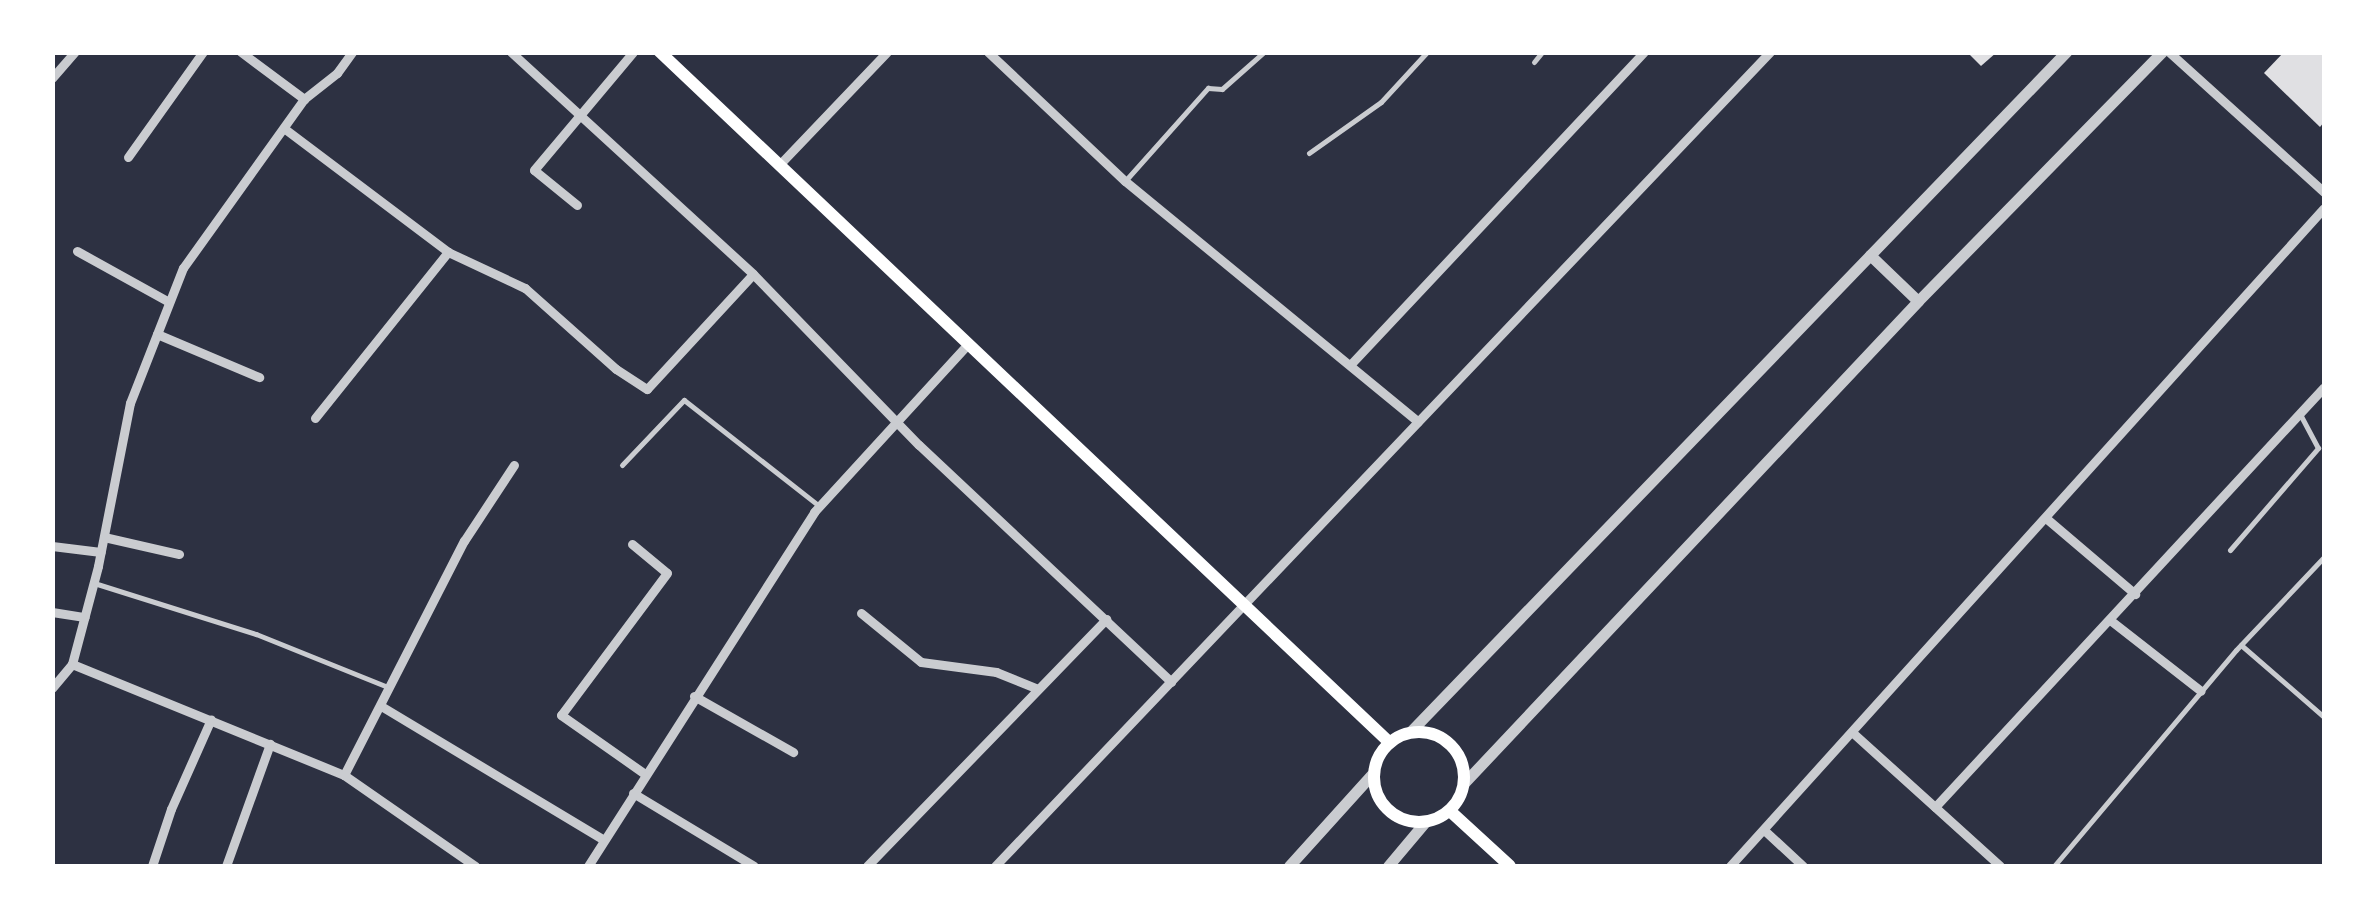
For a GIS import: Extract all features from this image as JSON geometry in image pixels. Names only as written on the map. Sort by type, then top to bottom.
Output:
[{"type":"main road","points":[[660,52],[1389,742]]},
{"type":"main road","points":[[1410,732],[1435,734],[1455,748],[1464,783],[1450,810],[1424,822],[1411,822],[1387,810],[1375,786],[1374,772],[1389,742],[1410,732]]},
{"type":"main road","points":[[1450,810],[1510,866]]},
{"type":"street","points":[[52,78],[75,52]]},
{"type":"street","points":[[128,157],[203,52]]},
{"type":"street","points":[[241,52],[304,100]]},
{"type":"street","points":[[52,688],[72,664],[94,583],[130,403],[183,268],[304,100],[337,74],[352,52]]},
{"type":"street","points":[[511,52],[753,274],[896,422],[1171,682]]},
{"type":"street","points":[[577,205],[534,170],[633,52]]},
{"type":"street","points":[[779,165],[886,52]]},
{"type":"street","points":[[1350,365],[1644,52]]},
{"type":"street","points":[[995,866],[1770,52]]},
{"type":"street","points":[[1410,732],[2066,52]]},
{"type":"street","points":[[1464,783],[1918,301],[2166,52],[2324,192]]},
{"type":"street","points":[[988,53],[1125,180],[1418,422]]},
{"type":"street","points":[[285,129],[448,252],[525,288],[616,369],[646,389],[753,274]]},
{"type":"street","points":[[1730,866],[2324,208]]},
{"type":"street","points":[[77,251],[170,302]]},
{"type":"street","points":[[315,418],[448,252]]},
{"type":"street","points":[[1870,255],[1918,301]]},
{"type":"street","points":[[157,334],[259,378]]},
{"type":"street","points":[[588,866],[819,506],[967,345]]},
{"type":"street","points":[[1936,807],[2324,387]]},
{"type":"street","points":[[344,775],[464,541],[514,464]]},
{"type":"street","points":[[2047,519],[2135,594]]},
{"type":"street","points":[[104,537],[179,554]]},
{"type":"street","points":[[632,544],[667,573],[561,715],[645,774]]},
{"type":"street","points":[[52,546],[100,552]]},
{"type":"street","points":[[52,612],[85,617]]},
{"type":"street","points":[[862,612],[920,662],[996,672],[1038,689]]},
{"type":"street","points":[[867,866],[1106,619]]},
{"type":"street","points":[[2110,620],[2201,691]]},
{"type":"street","points":[[72,664],[344,775],[474,866]]},
{"type":"street","points":[[694,696],[793,752]]},
{"type":"street","points":[[381,706],[604,840]]},
{"type":"street","points":[[152,866],[170,810],[211,719]]},
{"type":"street","points":[[1852,733],[2000,866]]},
{"type":"street","points":[[226,866],[270,744]]},
{"type":"street","points":[[1289,866],[1374,772]]},
{"type":"street","points":[[634,793],[754,866]]},
{"type":"street","points":[[1388,866],[1424,822]]},
{"type":"street","points":[[1764,830],[1803,866]]},
{"type":"lane","points":[[1125,180],[1208,88],[1222,90],[1264,52]]},
{"type":"lane","points":[[1308,154],[1381,102],[1427,52]]},
{"type":"lane","points":[[1534,62],[1542,52]]},
{"type":"lane","points":[[622,466],[684,400],[819,506]]},
{"type":"lane","points":[[2230,550],[2318,448],[2301,416]]},
{"type":"lane","points":[[2054,866],[2241,645],[2324,558]]},
{"type":"lane","points":[[94,583],[256,634],[390,688]]},
{"type":"lane","points":[[2241,645],[2324,717]]},
{"type":"building","points":[[1967,52],[1997,52],[1981,66]]},
{"type":"building","points":[[2284,52],[2324,52],[2324,122],[2320,127],[2264,73]]}]
